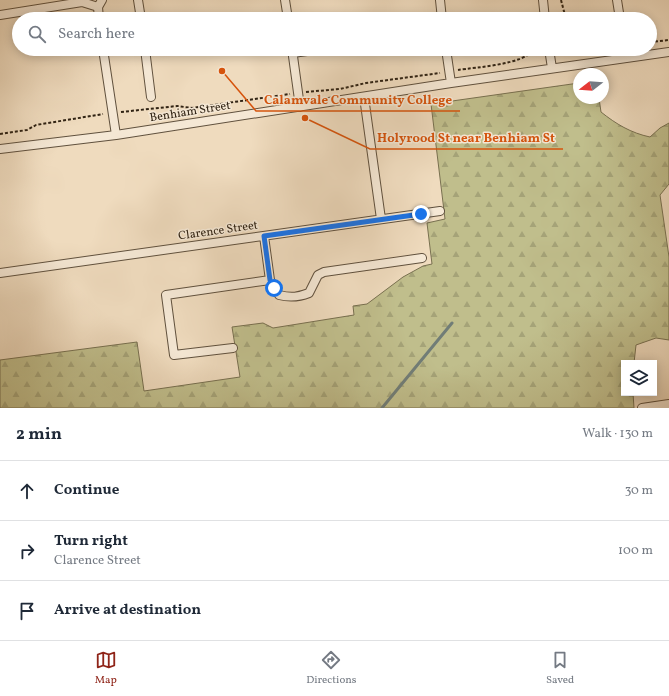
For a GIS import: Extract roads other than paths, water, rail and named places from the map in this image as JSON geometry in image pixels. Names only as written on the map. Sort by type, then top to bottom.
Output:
[{"type":"street","points":[[138,0],[139,12]]},
{"type":"street","points":[[285,0],[287,12]]},
{"type":"street","points":[[440,0],[441,12]]},
{"type":"street","points":[[543,0],[545,12]]},
{"type":"street","points":[[617,0],[619,12]]},
{"type":"street","points":[[19,12],[82,2],[100,3]]},
{"type":"street","points":[[0,15],[12,13]]},
{"type":"street","name":"Benhiam Street","points":[[657,54],[669,52]]},
{"type":"street","points":[[105,56],[116,135]]},
{"type":"street","points":[[146,56],[151,97]]},
{"type":"street","points":[[293,56],[300,107]]},
{"type":"street","points":[[447,56],[451,83]]},
{"type":"street","points":[[550,56],[552,68]]},
{"type":"street","name":"Benhiam Street","points":[[0,149],[116,135],[451,83],[640,56]]},
{"type":"street","points":[[364,97],[381,219]]},
{"type":"street","name":"Clarence Street","points":[[0,273],[440,211]]},
{"type":"street","points":[[264,236],[270,280],[279,295],[287,297],[299,297],[310,293],[318,275],[324,272],[422,258]]},
{"type":"street","points":[[233,348],[174,356],[166,295],[270,280]]},
{"type":"street","points":[[642,408],[669,404]]},
{"type":"waterway","points":[[382,408],[452,323]]},
{"type":"place","name":"Calamvale Community College","points":[[222,71]]},
{"type":"place","name":"Holyrood St near Benhiam St","points":[[305,118]]}]
